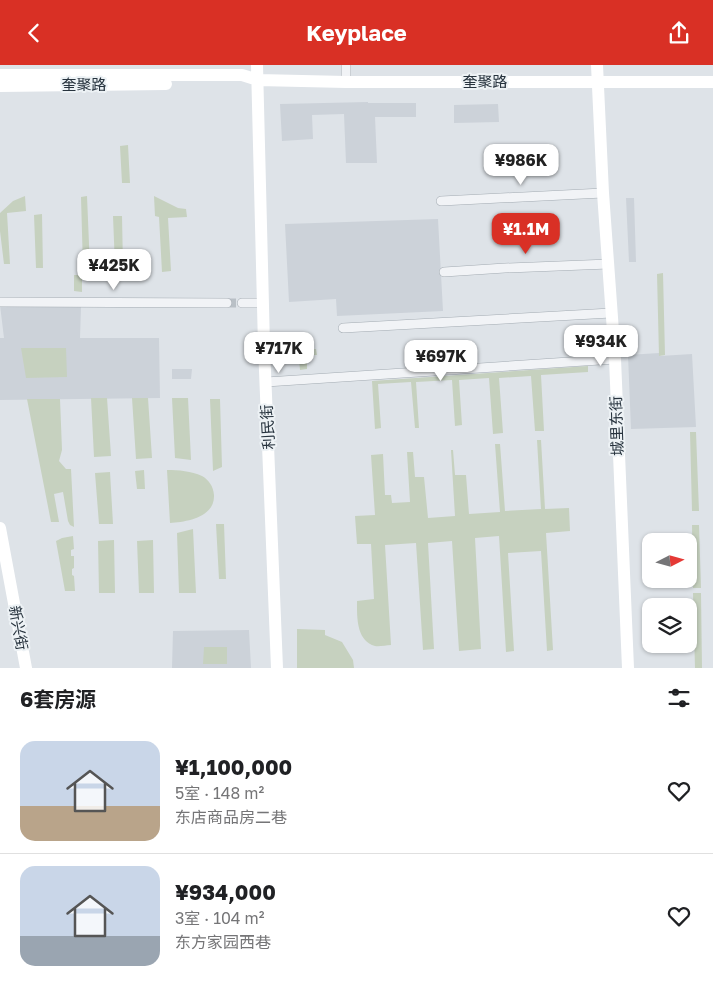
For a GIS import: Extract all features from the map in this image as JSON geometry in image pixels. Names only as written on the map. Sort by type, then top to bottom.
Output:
[{"type":"street","name":"利民街","points":[[257,65],[263,303],[277,668]]},
{"type":"street","points":[[346,65],[346,82]]},
{"type":"street","name":"城里东街","points":[[597,65],[603,193],[615,359],[628,668]]},
{"type":"street","name":"奎聚路","points":[[0,75],[242,75],[258,80]]},
{"type":"street","name":"奎聚路","points":[[0,86],[242,84],[258,80],[346,82],[713,82]]},
{"type":"street","points":[[440,201],[603,193]]},
{"type":"street","points":[[444,272],[609,264]]},
{"type":"street","points":[[0,302],[227,303]]},
{"type":"street","points":[[242,303],[263,303]]},
{"type":"street","points":[[343,328],[611,313]]},
{"type":"street","points":[[266,382],[615,359]]},
{"type":"street","name":"新兴街","points":[[0,528],[26,668]]},
{"type":"shaded area","points":[[416,103],[416,117],[375,117],[377,163],[346,163],[344,114],[312,115],[313,139],[282,141],[280,104]]},
{"type":"shaded area","points":[[498,104],[499,122],[454,123],[454,105]]},
{"type":"shaded area","points":[[626,198],[634,198],[636,262],[629,262]]},
{"type":"shaded area","points":[[438,219],[443,311],[337,316],[336,299],[289,302],[285,224]]},
{"type":"shaded area","points":[[0,305],[81,307],[80,338],[159,338],[160,398],[0,400],[0,338],[4,338]]},
{"type":"shaded area","points":[[659,353],[660,356],[692,354],[696,427],[631,429],[628,355]]},
{"type":"shaded area","points":[[172,369],[192,369],[191,379],[172,379]]},
{"type":"shaded area","points":[[249,630],[251,668],[172,668],[173,631]]},
{"type":"green space","points":[[128,145],[130,183],[122,183],[120,146]]},
{"type":"green space","points":[[25,196],[26,211],[7,213],[10,264],[4,264],[0,213],[13,201]]},
{"type":"green space","points":[[87,196],[90,268],[83,268],[81,197]]},
{"type":"green space","points":[[154,196],[178,208],[186,209],[187,217],[168,218],[171,271],[162,272],[159,217],[155,216]]},
{"type":"green space","points":[[42,214],[43,268],[36,268],[34,215]]},
{"type":"green space","points":[[113,216],[122,216],[123,266],[115,266]]},
{"type":"green space","points":[[663,273],[665,355],[659,356],[657,274]]},
{"type":"green space","points":[[74,275],[82,275],[82,292],[74,291]]},
{"type":"green space","points":[[21,348],[66,348],[67,377],[26,378]]},
{"type":"green space","points":[[316,349],[317,355],[307,355],[307,369],[300,370],[298,350]]},
{"type":"green space","points":[[588,366],[588,372],[541,375],[544,431],[535,431],[531,376],[499,378],[503,433],[493,434],[489,378],[459,380],[462,425],[455,426],[452,380],[416,382],[419,428],[415,428],[411,382],[378,384],[381,428],[375,429],[372,381]]},
{"type":"green space","points":[[91,398],[107,398],[111,456],[94,457]]},
{"type":"green space","points":[[132,398],[148,398],[152,458],[136,459]]},
{"type":"green space","points":[[172,398],[188,398],[191,460],[175,458]]},
{"type":"green space","points":[[27,399],[60,399],[62,450],[59,461],[66,469],[71,469],[74,527],[68,521],[63,492],[54,494],[59,522],[51,522]]},
{"type":"green space","points":[[210,399],[220,399],[222,467],[213,471]]},
{"type":"green space","points":[[690,432],[696,432],[699,511],[692,511]]},
{"type":"green space","points":[[537,440],[541,440],[545,509],[569,508],[570,531],[546,533],[553,650],[547,651],[541,551],[508,553],[514,651],[506,652],[499,536],[475,538],[481,649],[459,651],[452,541],[428,543],[434,649],[423,650],[416,543],[385,545],[391,645],[377,646],[364,639],[359,627],[357,601],[374,599],[371,544],[357,544],[355,516],[375,515],[371,455],[383,454],[385,495],[391,495],[392,503],[410,502],[407,452],[413,452],[415,477],[424,477],[428,518],[455,516],[451,450],[453,450],[455,475],[466,475],[469,514],[500,512],[495,444],[500,444],[505,511],[541,509]]},
{"type":"green space","points":[[144,470],[145,489],[137,489],[135,471]]},
{"type":"green space","points":[[167,470],[189,472],[207,479],[212,486],[214,495],[210,509],[192,520],[170,523]]},
{"type":"green space","points":[[110,472],[113,524],[99,524],[95,473]]},
{"type":"green space","points":[[216,524],[224,524],[226,579],[219,579]]},
{"type":"green space","points":[[692,525],[699,525],[701,588],[697,588],[698,533],[692,533]]},
{"type":"green space","points":[[193,529],[196,593],[179,593],[177,533]]},
{"type":"green space","points":[[73,536],[74,549],[71,550],[71,556],[74,556],[72,575],[74,576],[75,591],[65,591],[56,541]]},
{"type":"green space","points":[[114,540],[115,593],[99,593],[98,541]]},
{"type":"green space","points":[[153,540],[154,593],[139,593],[137,541]]},
{"type":"green space","points":[[693,593],[701,593],[702,668],[695,668],[695,653],[697,653],[697,598],[693,598]]},
{"type":"green space","points":[[297,629],[325,630],[325,635],[342,642],[353,660],[354,668],[297,668]]},
{"type":"green space","points":[[204,647],[227,647],[227,664],[203,664]]},
{"type":"tunnel","points":[[227,303],[242,303]]}]
